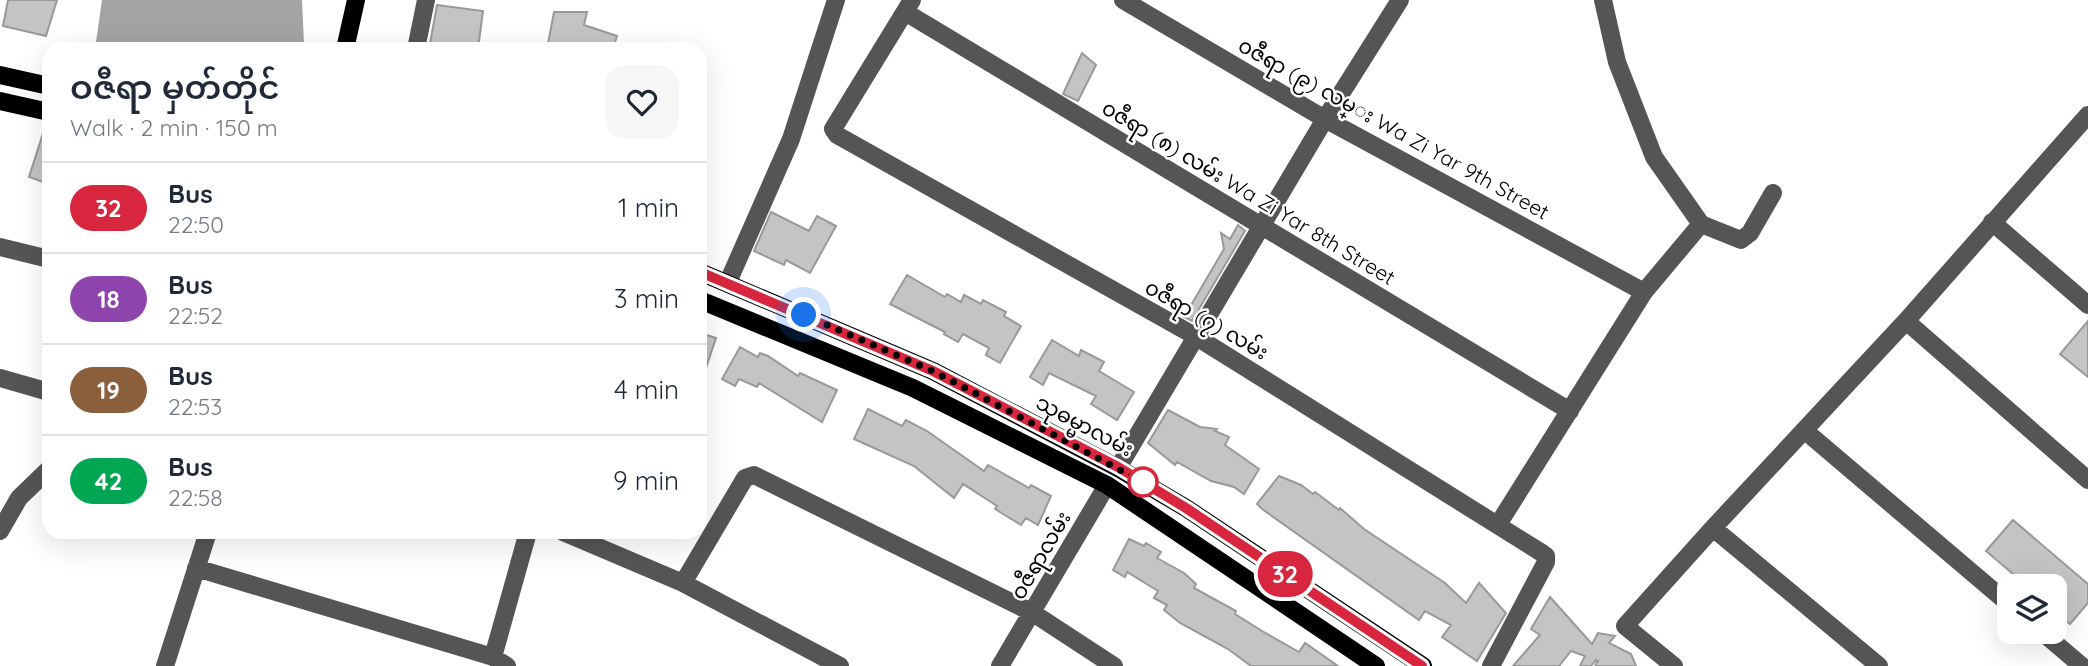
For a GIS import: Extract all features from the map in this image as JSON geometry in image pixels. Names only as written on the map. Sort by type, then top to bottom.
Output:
[{"type":"main road","points":[[347,42],[356,0]]},
{"type":"main road","points":[[0,75],[42,84]]},
{"type":"main road","points":[[0,101],[42,110]]},
{"type":"main road","name":"သုဓမ္မာလမ်း","points":[[707,275],[933,371],[1118,467],[1186,508],[1423,666]]},
{"type":"main road","name":"သုဓမ္မာလမ်း","points":[[707,303],[913,388],[1107,485],[1376,666]]},
{"type":"main road","name":"ဝဇီရာလမ်း","points":[[1107,485],[1118,467]]},
{"type":"street","points":[[417,42],[426,0]]},
{"type":"street","points":[[727,282],[791,139],[836,0]]},
{"type":"street","name":"၀ဇီရာ (၉) လမ္း Wa Zi Yar 9th Street","points":[[1123,0],[1325,120],[1644,292]]},
{"type":"street","points":[[1118,467],[1325,120],[1400,0]]},
{"type":"street","points":[[1603,0],[1618,62],[1654,157],[1701,223],[1741,240],[1750,233],[1773,193]]},
{"type":"street","name":"၀ဇီရာ (၇) လမ်း","points":[[909,6],[833,129],[837,135],[1195,336],[1499,523],[1546,556],[1491,666]]},
{"type":"street","name":"၀ဇီရာ (၈) လမ်း Wa Zi Yar 8th Street","points":[[909,6],[1261,226],[1570,411]]},
{"type":"street","points":[[1674,666],[1625,626],[1906,321],[1992,222],[2085,125]]},
{"type":"street","points":[[1992,222],[2088,305]]},
{"type":"street","points":[[1499,523],[1644,292],[1701,223]]},
{"type":"street","points":[[0,247],[42,257]]},
{"type":"street","points":[[1906,321],[2088,480]]},
{"type":"street","points":[[0,378],[42,390]]},
{"type":"street","points":[[1804,430],[1997,594]]},
{"type":"street","points":[[683,583],[749,475],[754,475],[1033,613],[1114,666]]},
{"type":"street","points":[[0,531],[19,498],[42,476]]},
{"type":"street","name":"ဝဇီရာလမ်း","points":[[1000,666],[1107,485]]},
{"type":"street","points":[[1713,528],[1879,666]]},
{"type":"street","points":[[165,666],[206,539]]},
{"type":"street","points":[[196,568],[500,662],[526,539]]},
{"type":"street","points":[[579,539],[683,583],[840,666]]},
{"type":"street","points":[[2056,644],[2082,666]]},
{"type":"shaded area","points":[[102,0],[302,0],[304,42],[96,42]]},
{"type":"building","points":[[8,0],[57,0],[46,36],[3,26]]},
{"type":"building","points":[[437,5],[483,11],[479,42],[430,42]]},
{"type":"building","points":[[554,12],[587,12],[584,25],[617,36],[615,42],[548,42]]},
{"type":"building","points":[[1082,53],[1096,65],[1078,101],[1063,94]]},
{"type":"building","points":[[42,136],[42,182],[29,177]]},
{"type":"building","points":[[771,212],[809,231],[817,216],[836,226],[810,273],[786,260],[784,265],[754,251]]},
{"type":"building","points":[[1238,225],[1245,231],[1192,321],[1184,317],[1224,249],[1221,233],[1230,239]]},
{"type":"building","points":[[907,275],[945,297],[947,294],[961,302],[964,295],[981,304],[983,300],[1006,312],[1004,316],[1021,326],[1000,363],[986,355],[989,348],[963,334],[958,342],[944,334],[945,332],[890,304]]},
{"type":"building","points":[[2088,321],[2088,377],[2060,354]]},
{"type":"building","points":[[707,335],[716,338],[707,365]]},
{"type":"building","points":[[1052,340],[1079,356],[1081,350],[1104,362],[1099,371],[1134,392],[1117,420],[1091,404],[1096,396],[1049,373],[1043,385],[1030,377]]},
{"type":"building","points":[[740,347],[758,357],[760,353],[768,356],[798,376],[800,373],[837,390],[822,422],[759,383],[757,387],[739,379],[735,386],[722,379]]},
{"type":"building","points":[[868,409],[902,426],[906,420],[927,431],[984,471],[988,465],[1029,488],[1031,485],[1051,496],[1038,525],[1026,518],[1021,525],[963,484],[954,498],[914,466],[854,439]]},
{"type":"building","points":[[1168,410],[1200,427],[1217,429],[1215,431],[1229,437],[1225,445],[1259,469],[1244,494],[1234,487],[1211,481],[1177,462],[1175,465],[1148,443]]},
{"type":"building","points":[[1279,476],[1301,485],[1313,494],[1315,492],[1339,510],[1340,508],[1364,529],[1445,583],[1466,603],[1479,583],[1506,613],[1477,661],[1442,637],[1451,625],[1425,611],[1419,620],[1262,509],[1257,504]]},
{"type":"building","points":[[2013,520],[2088,584],[2088,603],[2070,624],[2067,621],[2067,574],[2013,574],[1986,551]]},
{"type":"building","points":[[1129,539],[1144,546],[1146,543],[1161,552],[1157,558],[1184,573],[1196,584],[1194,588],[1236,611],[1235,614],[1262,631],[1299,652],[1305,643],[1338,666],[1251,666],[1228,649],[1180,623],[1164,610],[1167,605],[1154,598],[1158,591],[1127,572],[1125,577],[1113,570]]},
{"type":"building","points":[[1550,597],[1592,644],[1598,633],[1615,636],[1609,643],[1631,654],[1636,666],[1595,666],[1598,661],[1596,660],[1591,666],[1580,666],[1585,656],[1571,651],[1559,666],[1513,666],[1540,635],[1531,629]]},
{"type":"bus line","name":"32","points":[[707,275],[933,371],[1118,467],[1186,508],[1422,666]]},
{"type":"route","points":[[804,315],[933,371],[1143,482]]}]
